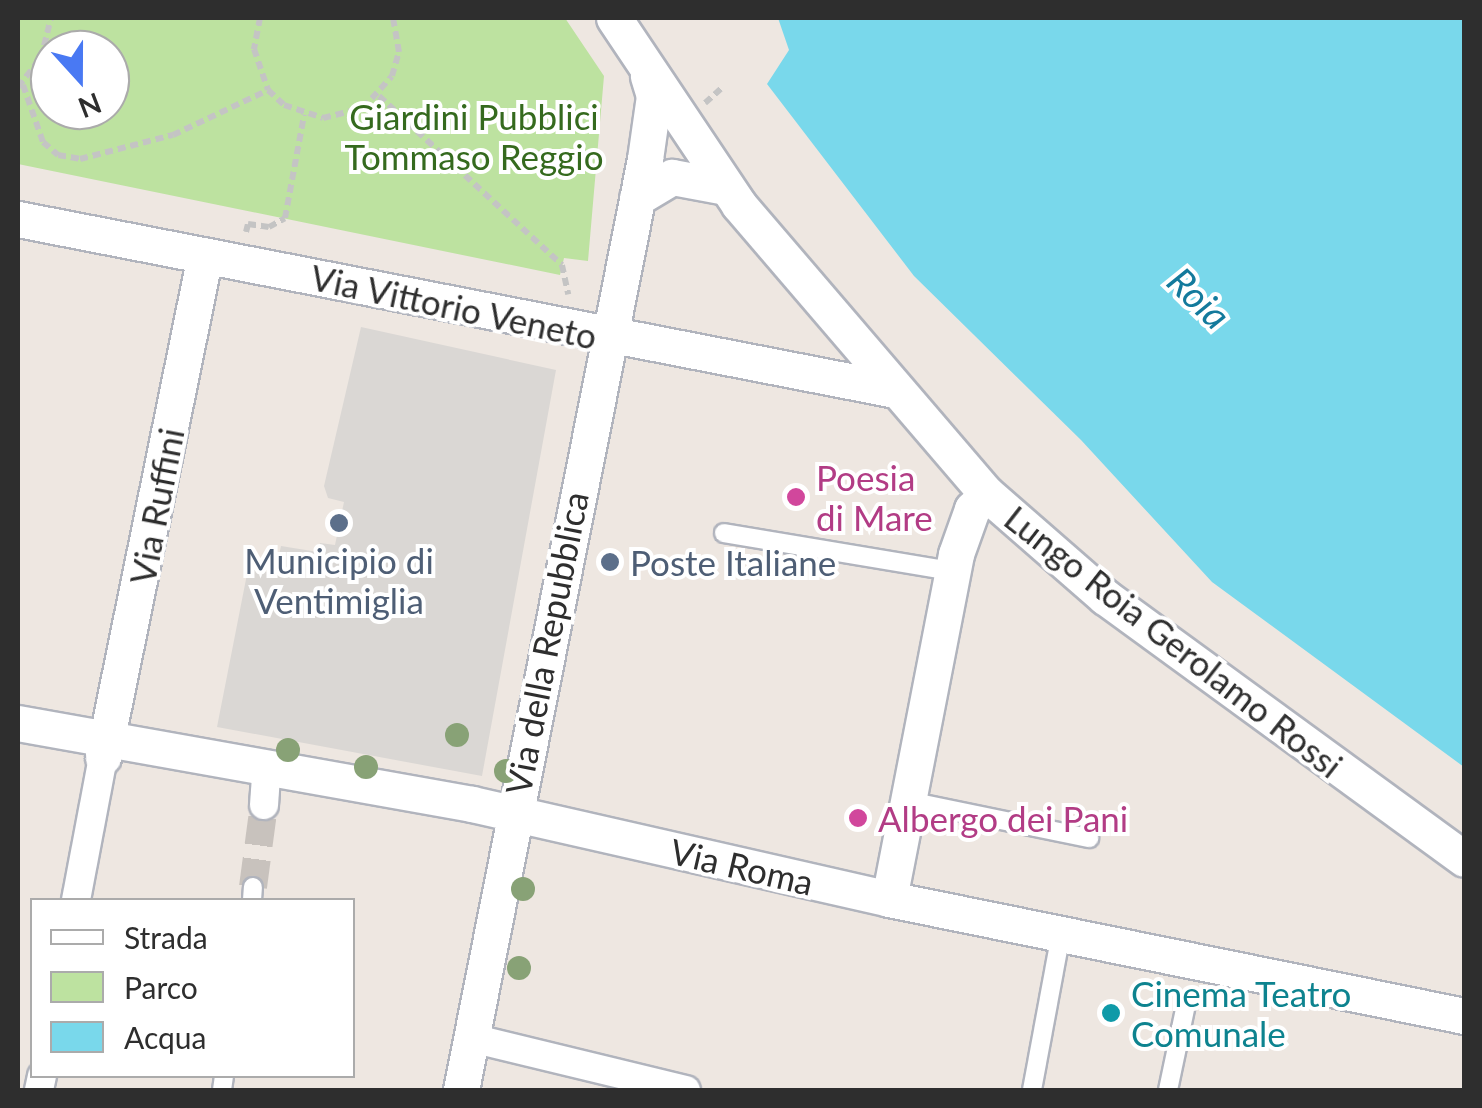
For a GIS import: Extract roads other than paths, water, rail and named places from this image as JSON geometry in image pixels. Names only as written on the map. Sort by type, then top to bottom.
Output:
[{"type":"street","name":"Lungo Roia Gerolamo Rossi","points":[[614,18],[726,187],[890,389],[987,494],[1105,597],[1464,859]]},
{"type":"street","name":"Via della Repubblica","points":[[461,1090],[606,338],[637,198],[654,96],[643,60]]},
{"type":"street","points":[[637,198],[672,177],[707,178],[726,187]]},
{"type":"street","name":"Via Vittorio Veneto","points":[[18,219],[606,338],[890,389]]},
{"type":"street","name":"Via Ruffini","points":[[106,747],[222,258]]},
{"type":"street","points":[[889,898],[952,571],[967,520],[987,494]]},
{"type":"street","name":"Via Roma","points":[[18,723],[106,747],[268,766],[514,814],[889,898],[1464,1016]]},
{"type":"street","points":[[76,898],[106,747]]},
{"type":"street","points":[[264,805],[268,766]]},
{"type":"street","points":[[471,1038],[686,1090]]},
{"type":"lane","points":[[724,532],[952,571]]},
{"type":"lane","points":[[908,801],[1088,838]]},
{"type":"lane","points":[[1032,1090],[1060,934]]},
{"type":"lane","points":[[1168,1090],[1187,1000]]},
{"type":"water","name":"Roia","points":[[778,18],[1464,18],[1464,767],[1212,582],[1081,440],[914,276],[767,84],[789,50]]},
{"type":"tunnel","points":[[253,887],[264,805]]},
{"type":"place","name":"Poesia di Mare","points":[[796,497]]},
{"type":"place","name":"Municipio di Ventimiglia","points":[[339,523]]},
{"type":"place","name":"Poste Italiane","points":[[610,562]]},
{"type":"place","name":"Albergo dei Pani","points":[[858,818]]},
{"type":"place","name":"Cinema Teatro Comunale","points":[[1111,1013]]},
{"type":"park label","name":"Giardini Pubblici Tommaso Reggio","points":[[474,136]]}]
